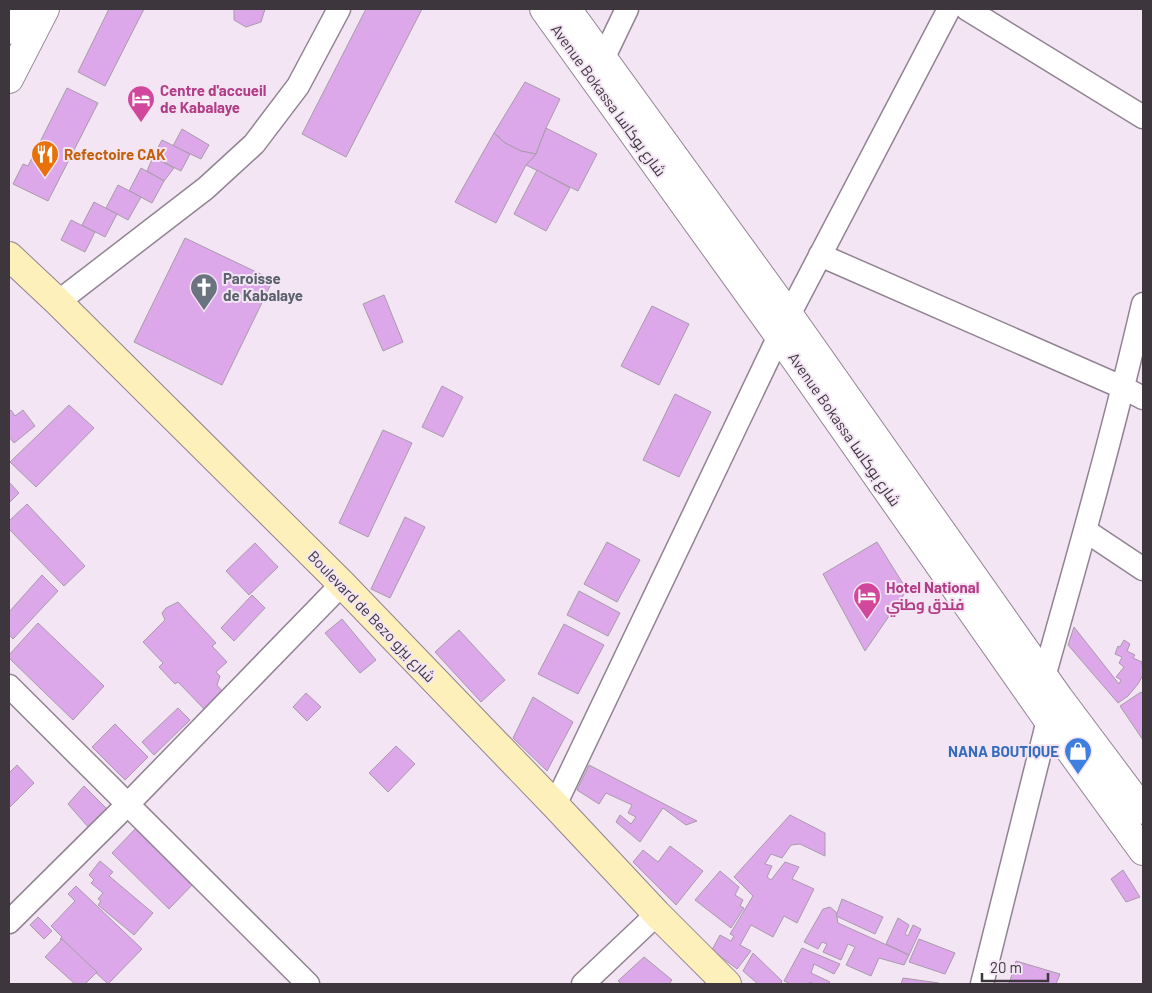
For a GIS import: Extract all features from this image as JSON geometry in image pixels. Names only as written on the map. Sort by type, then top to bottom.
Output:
[{"type":"main road","name":"Boulevard de Bezo شارع بيزو","points":[[9,256],[58,302],[342,584],[657,914],[727,984]]},
{"type":"street","points":[[9,30],[20,9]]},
{"type":"street","points":[[9,79],[45,9]]},
{"type":"street","points":[[58,302],[206,188],[254,144],[298,86],[339,9]]},
{"type":"street","name":"Avenue Bokassa شارع بوكاسا","points":[[544,9],[784,326],[1143,810]]},
{"type":"street","name":"Avenue Bokassa شارع بوكاسا","points":[[567,9],[784,326],[1048,720],[1143,851]]},
{"type":"street","points":[[602,59],[627,9]]},
{"type":"street","points":[[555,805],[784,326],[950,9]]},
{"type":"street","points":[[967,9],[1143,117]]},
{"type":"street","points":[[820,255],[1133,393]]},
{"type":"street","points":[[1044,677],[1086,531],[1133,393],[1143,304]]},
{"type":"street","points":[[1086,531],[1143,569]]},
{"type":"street","points":[[9,922],[128,804],[342,584]]},
{"type":"street","points":[[9,686],[308,984]]},
{"type":"street","points":[[982,984],[1048,720]]},
{"type":"street","points":[[584,984],[657,914]]},
{"type":"building","points":[[109,9],[144,9],[105,86],[78,72]]},
{"type":"building","points":[[234,9],[265,9],[261,22],[246,27],[234,20]]},
{"type":"building","points":[[366,9],[422,9],[346,157],[302,134]]},
{"type":"building","points":[[525,82],[560,99],[536,154],[521,151],[505,143],[494,133]]},
{"type":"building","points":[[67,88],[98,103],[48,201],[13,184],[23,164],[28,166]]},
{"type":"building","points":[[546,128],[597,154],[578,191],[526,165],[536,154]]},
{"type":"building","points":[[182,129],[209,145],[201,159],[173,146]]},
{"type":"building","points":[[494,133],[505,143],[521,151],[536,154],[526,165],[496,223],[455,202]]},
{"type":"building","points":[[162,140],[190,154],[181,171],[153,157]]},
{"type":"building","points":[[153,157],[174,168],[164,181],[147,171]]},
{"type":"building","points":[[141,168],[164,181],[152,203],[129,191]]},
{"type":"building","points":[[537,170],[570,188],[546,231],[514,214]]},
{"type":"building","points":[[118,185],[141,197],[128,220],[106,208]]},
{"type":"building","points":[[94,202],[117,214],[105,237],[82,225]]},
{"type":"building","points":[[71,220],[95,232],[85,252],[61,240]]},
{"type":"building","name":"Paroisse de Kabalaye","points":[[185,238],[273,280],[222,385],[134,342]]},
{"type":"building","points":[[384,295],[403,342],[383,351],[363,304]]},
{"type":"building","points":[[652,306],[689,324],[659,385],[621,366]]},
{"type":"building","points":[[442,386],[463,397],[443,437],[422,427]]},
{"type":"building","points":[[675,394],[711,412],[679,477],[643,460]]},
{"type":"building","points":[[69,405],[94,428],[36,487],[10,462]]},
{"type":"building","points":[[11,410],[15,416],[23,410],[35,426],[14,443],[9,437],[9,412]]},
{"type":"building","points":[[383,430],[412,443],[368,537],[339,523]]},
{"type":"building","points":[[9,482],[19,493],[9,503]]},
{"type":"building","points":[[27,504],[85,566],[64,586],[9,529],[9,521]]},
{"type":"building","points":[[405,517],[425,527],[390,598],[371,589]]},
{"type":"building","points":[[607,542],[640,560],[617,602],[584,584]]},
{"type":"building","name":"Hotel National فندق وطني","points":[[877,542],[907,590],[865,651],[823,574]]},
{"type":"building","points":[[255,543],[278,567],[249,595],[226,571]]},
{"type":"building","points":[[42,575],[58,591],[13,639],[9,635],[9,612]]},
{"type":"building","points":[[579,591],[620,613],[608,636],[567,615]]},
{"type":"building","points":[[252,595],[265,608],[234,641],[221,628]]},
{"type":"building","points":[[178,602],[216,643],[212,646],[227,662],[216,672],[220,676],[217,685],[223,692],[205,710],[178,682],[175,684],[159,667],[163,663],[143,642],[165,620],[162,613],[166,608]]},
{"type":"building","points":[[342,619],[376,660],[360,673],[325,633]]},
{"type":"building","points":[[38,623],[104,686],[73,720],[9,658],[9,655]]},
{"type":"building","points":[[564,624],[604,645],[578,694],[538,674]]},
{"type":"building","points":[[1074,627],[1119,684],[1121,680],[1116,677],[1124,667],[1119,663],[1122,657],[1115,654],[1118,646],[1120,647],[1124,640],[1130,644],[1127,651],[1135,655],[1133,658],[1142,662],[1143,675],[1138,684],[1128,696],[1118,703],[1068,645]]},
{"type":"building","points":[[459,630],[505,680],[481,702],[435,652]]},
{"type":"building","points":[[1141,692],[1143,694],[1143,740],[1120,706]]},
{"type":"building","points":[[306,693],[321,707],[307,721],[293,707]]},
{"type":"building","points":[[533,697],[573,722],[547,771],[513,738]]},
{"type":"building","points":[[178,708],[190,720],[154,755],[142,742]]},
{"type":"building","points":[[115,724],[148,757],[125,780],[92,747]]},
{"type":"building","points":[[396,746],[415,764],[388,792],[369,773]]},
{"type":"building","points":[[17,765],[34,783],[9,808],[9,773]]},
{"type":"building","points":[[589,765],[697,821],[686,825],[663,808],[640,842],[616,822],[620,815],[631,824],[636,817],[628,813],[632,805],[606,793],[599,804],[577,790]]},
{"type":"building","points":[[84,786],[108,810],[89,828],[68,804]]},
{"type":"building","points":[[790,815],[825,833],[825,856],[800,844],[791,845],[782,858],[771,854],[765,864],[772,866],[767,877],[771,880],[785,862],[799,867],[792,879],[814,889],[797,923],[784,916],[773,937],[751,925],[740,945],[751,951],[737,969],[712,950],[720,935],[731,941],[734,936],[730,934],[753,896],[734,877]]},
{"type":"building","points":[[139,825],[196,881],[169,909],[112,853]]},
{"type":"building","points":[[670,846],[703,871],[676,905],[633,862],[643,850],[658,862]]},
{"type":"building","points":[[100,861],[113,872],[109,876],[153,913],[134,935],[98,905],[101,901],[98,899],[103,893],[91,883],[94,880],[89,875]]},
{"type":"building","points":[[1123,870],[1140,897],[1126,902],[1111,879]]},
{"type":"building","points":[[720,871],[739,887],[735,895],[743,900],[740,906],[744,908],[731,928],[695,900]]},
{"type":"building","points":[[76,886],[142,949],[108,984],[60,939],[62,937],[51,926],[75,901],[68,894]]},
{"type":"building","points":[[842,899],[883,917],[875,934],[836,916]]},
{"type":"building","points":[[830,907],[836,912],[838,923],[909,955],[904,965],[879,958],[871,976],[846,965],[855,947],[848,944],[841,960],[823,952],[827,944],[822,942],[818,949],[804,942],[823,909]]},
{"type":"building","points":[[38,917],[52,931],[44,939],[30,925]]},
{"type":"building","points":[[898,918],[909,925],[905,934],[908,936],[913,925],[921,929],[909,955],[886,944]]},
{"type":"building","points":[[62,939],[97,972],[85,984],[75,984],[45,957]]},
{"type":"building","points":[[919,939],[955,953],[945,974],[909,962]]},
{"type":"building","points":[[802,948],[840,964],[834,974],[814,964],[811,973],[830,982],[828,984],[814,984],[810,982],[808,984],[788,984],[784,981]]},
{"type":"building","points":[[753,953],[782,981],[781,984],[758,984],[743,971]]},
{"type":"building","points":[[644,957],[672,980],[669,984],[622,984],[618,981]]},
{"type":"building","points":[[1016,961],[1060,974],[1056,984],[1009,984]]},
{"type":"building","points":[[903,978],[939,983],[939,984],[901,984]]},
{"type":"place","name":"Centre d'accueil de Kabalaye","points":[[141,123]]},
{"type":"place","name":"Refectoire CAK","points":[[45,178]]},
{"type":"place","name":"Paroisse de Kabalaye","points":[[204,311]]},
{"type":"place","name":"Hotel National فندق وطني","points":[[867,620]]},
{"type":"place","name":"NANA BOUTIQUE","points":[[1078,775]]}]
